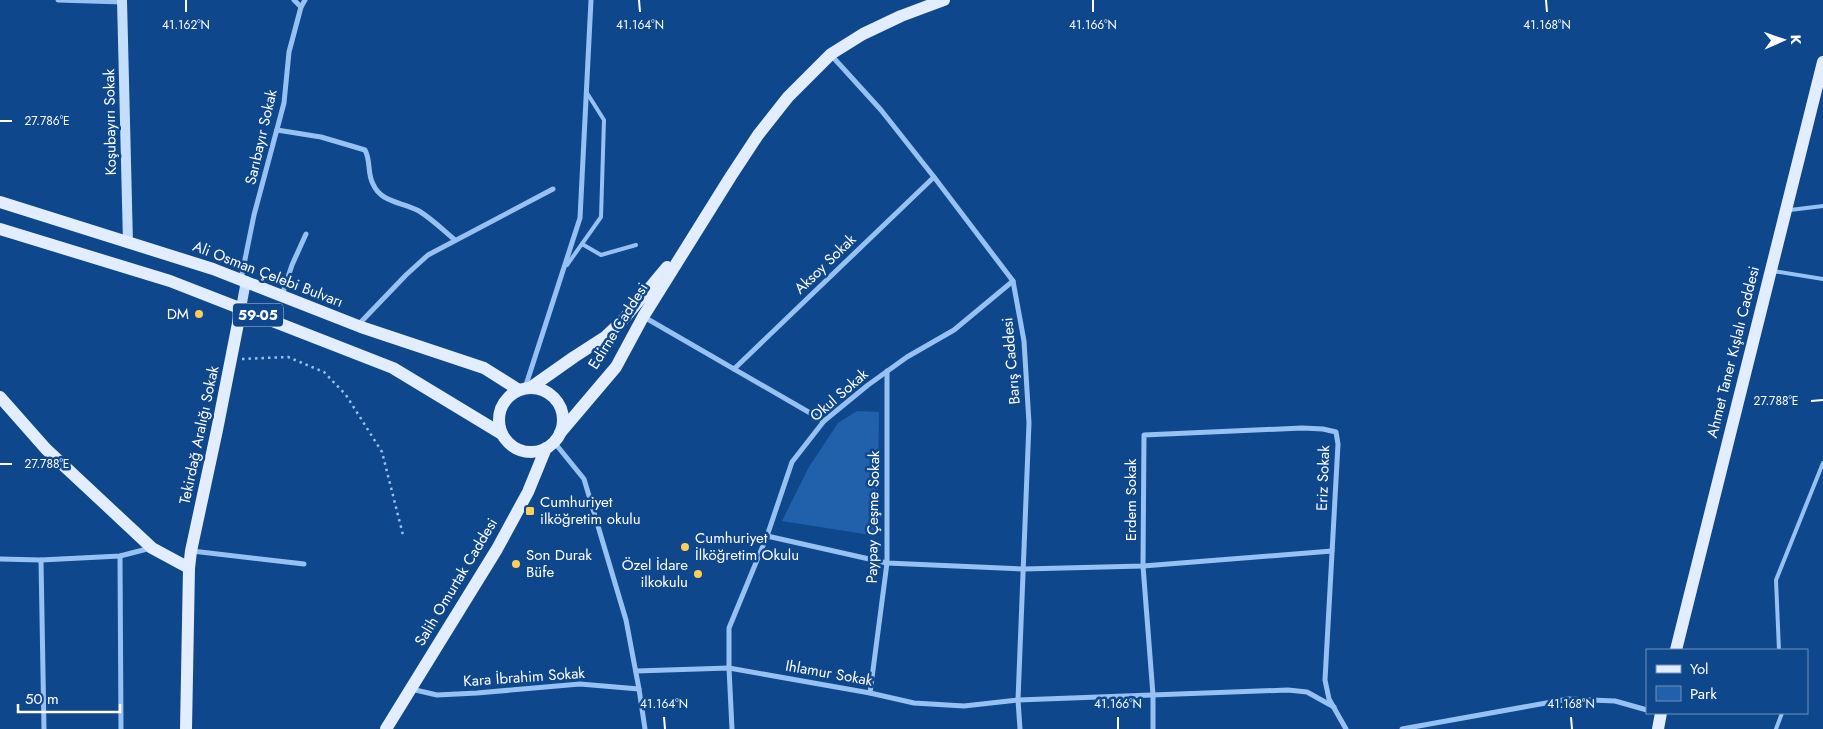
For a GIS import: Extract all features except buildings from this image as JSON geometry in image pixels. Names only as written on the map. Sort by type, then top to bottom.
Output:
[{"type":"main road","points":[[524,389],[546,392],[558,402],[562,418],[553,441],[536,451],[526,451],[512,445],[502,434],[499,424],[500,414],[503,404],[510,396],[605,337],[623,320],[697,230],[758,135],[788,97],[831,54],[863,34],[901,16],[944,0]]},
{"type":"main road","name":"Ahmet Taner Kışlalı Caddesi","points":[[1676,649],[1823,62]]},
{"type":"main road","name":"Ali Osman Çelebi Bulvarı","points":[[0,202],[213,269],[358,326],[484,368],[524,389]]},
{"type":"main road","name":"59-05","points":[[0,229],[170,281],[393,368],[502,434]]},
{"type":"main road","name":"Edirne Caddesi","points":[[553,441],[616,367],[643,317],[697,230]]},
{"type":"main road","name":"Tekirdağ Aralığı Sokak","points":[[186,729],[190,551],[241,308]]},
{"type":"main road","points":[[0,396],[46,449],[152,548],[189,568]]},
{"type":"main road","name":"Salih Omurtak Caddesi","points":[[386,729],[497,549],[553,441]]},
{"type":"main road","points":[[1658,729],[1659,714]]},
{"type":"street","points":[[58,0],[123,1]]},
{"type":"street","points":[[294,0],[301,7]]},
{"type":"street","name":"Sarıbayır Sokak","points":[[244,281],[254,215],[284,103],[290,52],[304,0]]},
{"type":"street","points":[[524,389],[580,218],[591,0]]},
{"type":"street","name":"Koşubayırı Sokak","points":[[123,1],[128,243]]},
{"type":"street","name":"Barış Caddesi","points":[[831,54],[881,110],[1013,281],[1024,341],[1028,423],[1018,700],[1020,729]]},
{"type":"street","points":[[276,130],[321,137],[365,150],[369,158],[373,185],[387,199],[418,210],[455,240]]},
{"type":"street","name":"Aksoy Sokak","points":[[734,369],[934,177]]},
{"type":"street","points":[[358,326],[406,275],[428,255],[553,188]]},
{"type":"street","points":[[282,296],[292,265],[306,234]]},
{"type":"street","points":[[241,308],[244,281]]},
{"type":"street","name":"Okul Sokak","points":[[732,729],[729,628],[766,536],[792,462],[824,421],[887,371],[954,330],[1013,281]]},
{"type":"street","points":[[643,317],[824,421]]},
{"type":"street","name":"Paypay Çeşme Sokak","points":[[870,693],[887,563],[887,371]]},
{"type":"street","name":"Eriz Sokak","points":[[1144,435],[1302,428],[1336,432],[1338,444],[1325,680],[1330,699],[1346,729]]},
{"type":"street","name":"Erdem Sokak","points":[[1144,435],[1144,566],[1153,695],[1153,729]]},
{"type":"street","points":[[553,441],[584,479],[626,620],[640,688],[645,729]]},
{"type":"street","points":[[766,536],[887,563],[1024,569],[1144,566],[1332,551]]},
{"type":"street","points":[[0,559],[42,560],[120,556],[152,548]]},
{"type":"street","points":[[190,551],[304,564]]},
{"type":"street","points":[[120,556],[121,729]]},
{"type":"street","points":[[42,560],[44,729]]},
{"type":"street","name":"Ihlamur Sokak","points":[[636,671],[729,668],[870,693],[914,703],[964,706],[1018,700],[1288,690],[1307,692],[1334,707]]},
{"type":"street","name":"Kara İbrahim Sokak","points":[[411,689],[437,695],[580,684],[640,688]]},
{"type":"street","points":[[1402,729],[1568,699],[1614,701],[1646,710]]},
{"type":"lane","points":[[564,268],[602,217],[604,120],[586,91]]},
{"type":"lane","points":[[1785,210],[1823,206]]},
{"type":"lane","points":[[582,244],[601,254],[636,245]]},
{"type":"lane","points":[[1770,270],[1823,280]]},
{"type":"lane","points":[[1779,649],[1776,580],[1823,463]]},
{"type":"lane","points":[[1776,729],[1782,714]]},
{"type":"path","points":[[231,359],[288,357],[324,372],[346,395],[382,452],[403,535]]},
{"type":"green space","points":[[857,411],[879,412],[877,536],[782,521],[809,467],[838,423]]},
{"type":"place","name":"DM","points":[[199,314]]},
{"type":"place","name":"Cumhuriyet ilköğretim okulu","points":[[530,511]]},
{"type":"place","name":"Cumhuriyet İlköğretim Okulu","points":[[685,547]]},
{"type":"place","name":"Son Durak Büfe","points":[[516,564]]},
{"type":"place","name":"Özel İdare ilkokulu","points":[[698,574]]}]
